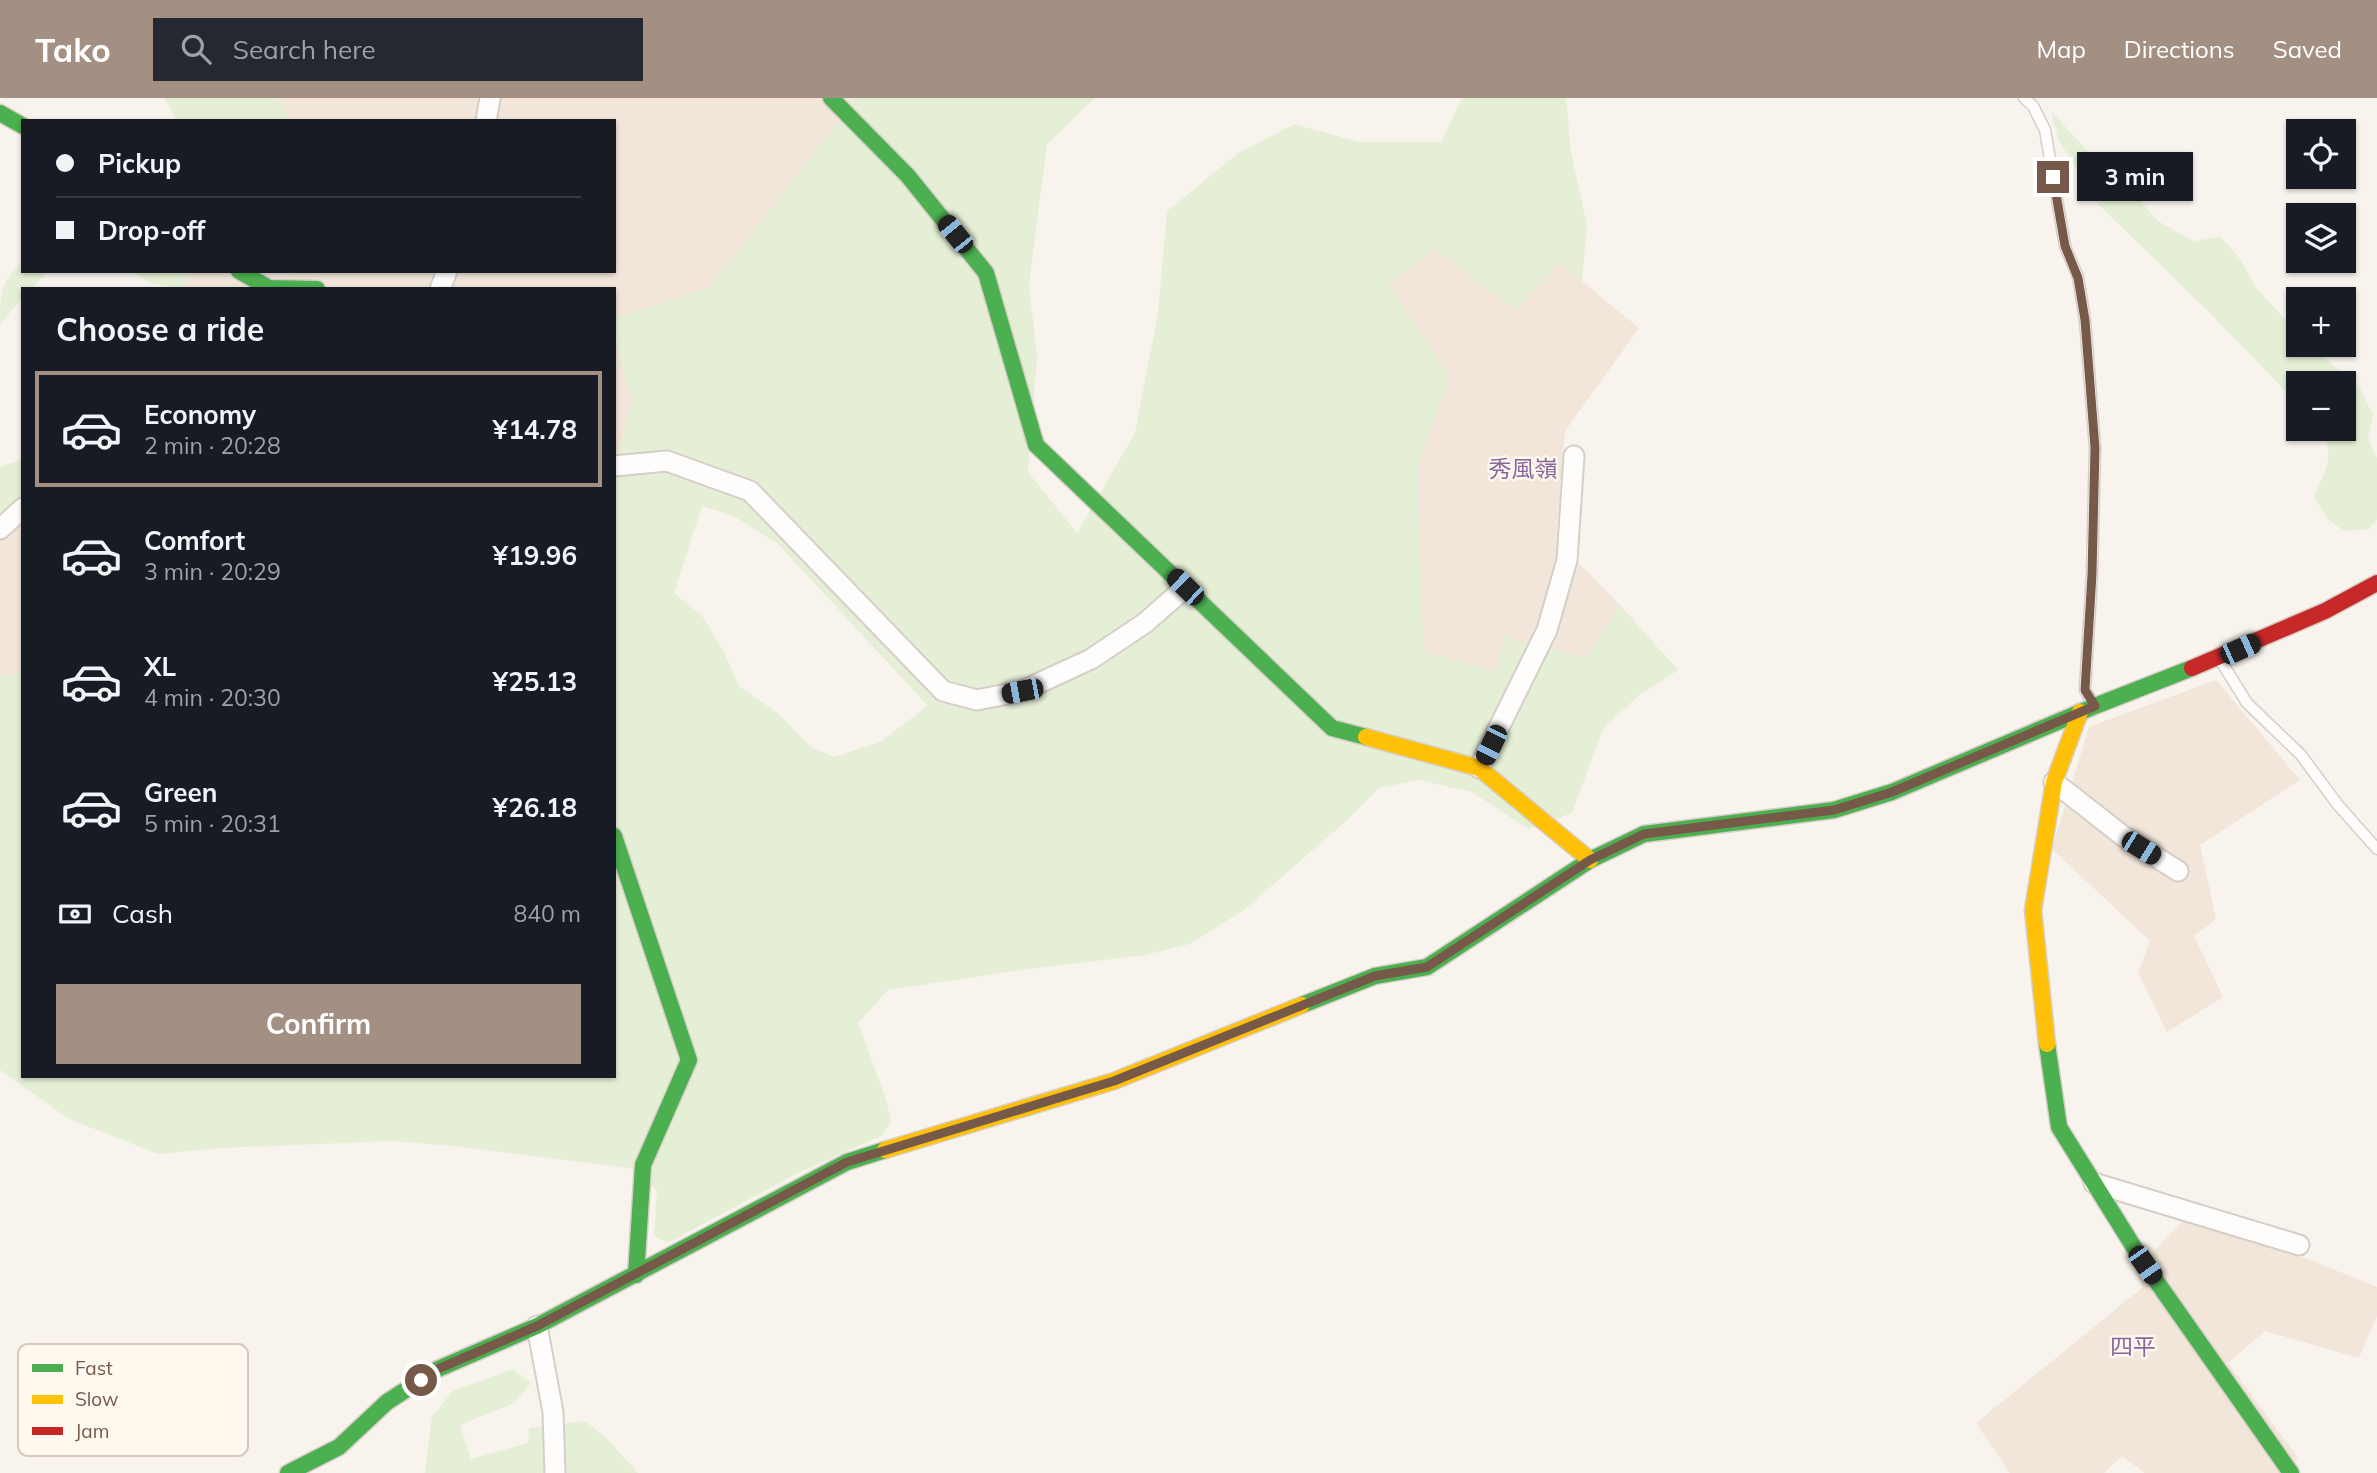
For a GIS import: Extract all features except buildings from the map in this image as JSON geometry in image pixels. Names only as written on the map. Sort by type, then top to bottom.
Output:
[{"type":"street","points":[[486,119],[490,98]]},
{"type":"street","points":[[831,98],[908,176],[986,272],[1036,445],[1332,728],[1479,768],[1590,860]]},
{"type":"street","points":[[0,113],[21,125]]},
{"type":"street","points":[[242,273],[266,287]]},
{"type":"street","points":[[1479,768],[1546,630],[1567,560],[1574,456]]},
{"type":"street","points":[[616,466],[667,461],[750,491],[943,691],[977,700],[1022,691],[1091,659],[1145,623],[1185,587]]},
{"type":"street","points":[[0,529],[21,510]]},
{"type":"street","points":[[288,1473],[339,1447],[387,1402],[438,1369],[537,1326],[847,1162],[1114,1081],[1375,976],[1427,967],[1590,860],[1644,834],[1834,810],[1892,792],[2028,740],[2087,709],[2219,658],[2325,611],[2377,583]]},
{"type":"street","points":[[2087,709],[2054,782],[2033,910],[2043,1020],[2059,1127],[2145,1265],[2291,1473]]},
{"type":"street","points":[[2048,761],[2054,782],[2123,836],[2178,871]]},
{"type":"street","points":[[616,842],[689,1060],[643,1165],[636,1275]]},
{"type":"street","points":[[2094,1183],[2299,1245]]},
{"type":"street","points":[[537,1326],[553,1412],[555,1473]]},
{"type":"lane","points":[[2024,98],[2033,106],[2045,130],[2065,246],[2078,278],[2085,320],[2095,448],[2085,690],[2087,709]]},
{"type":"lane","points":[[2219,658],[2247,703],[2301,755],[2338,805],[2377,849]]},
{"type":"shaded area","points":[[279,98],[851,98],[854,103],[709,288],[616,318],[616,287],[182,287],[191,273],[616,273],[616,119],[288,119]]},
{"type":"shaded area","points":[[1434,248],[1558,262],[1639,328],[1565,431],[1556,540],[1620,605],[1586,658],[1504,637],[1496,672],[1423,651],[1417,466],[1450,377],[1388,285]]},
{"type":"shaded area","points":[[616,340],[632,401],[616,463]]},
{"type":"shaded area","points":[[21,511],[21,672],[0,676],[0,537]]},
{"type":"shaded area","points":[[2216,680],[2300,780],[2200,845],[2216,919],[2194,936],[2223,997],[2167,1032],[2138,973],[2150,941],[2052,849],[2089,727]]},
{"type":"shaded area","points":[[2191,1212],[2377,1287],[2377,1316],[2359,1358],[2265,1331],[2228,1363],[2298,1458],[2284,1473],[2145,1473],[2122,1456],[2104,1473],[2010,1473],[1976,1423],[2143,1287],[2135,1271]]},
{"type":"green space","points":[[164,98],[279,98],[288,119],[176,119]]},
{"type":"green space","points":[[851,98],[1095,98],[1047,144],[1029,285],[1037,356],[1028,472],[1077,533],[1135,433],[1158,313],[1167,211],[1237,154],[1294,124],[1359,142],[1441,142],[1462,98],[1566,98],[1571,152],[1587,225],[1582,282],[1558,263],[1516,310],[1434,248],[1388,285],[1450,377],[1417,466],[1423,651],[1496,672],[1504,637],[1586,658],[1620,605],[1678,670],[1638,696],[1603,729],[1572,813],[1528,829],[1472,792],[1419,780],[1379,788],[1345,822],[1244,910],[1190,944],[1145,955],[888,990],[858,1023],[886,1099],[891,1121],[883,1135],[802,1171],[668,1243],[654,1236],[657,1190],[630,1168],[454,1146],[391,1141],[221,1148],[158,1154],[69,1119],[0,1070],[0,676],[21,672],[21,1078],[616,1078],[616,463],[632,401],[616,340],[616,318],[709,288],[853,103]],"holes":[[[702,506],[732,515],[778,544],[928,706],[880,742],[834,757],[811,747],[779,714],[739,686],[724,652],[702,616],[674,593]]]},
{"type":"green space","points":[[2051,111],[2112,178],[2130,189],[2158,221],[2193,241],[2221,237],[2240,259],[2256,288],[2286,320],[2286,357],[2324,357],[2340,371],[2286,371],[2286,392],[2099,205],[2058,139]]},
{"type":"green space","points":[[21,264],[21,273],[46,273],[33,287],[21,287],[21,299],[0,324],[3,289]]},
{"type":"green space","points":[[134,273],[191,273],[182,287],[150,283]]},
{"type":"green space","points":[[2356,385],[2373,415],[2368,438],[2377,458],[2377,519],[2369,529],[2344,531],[2328,519],[2314,497],[2325,471],[2326,441],[2356,441]]},
{"type":"green space","points":[[21,460],[21,511],[0,537],[0,467]]},
{"type":"green space","points":[[513,1369],[531,1383],[514,1403],[460,1425],[471,1459],[528,1443],[529,1428],[585,1421],[608,1440],[638,1473],[425,1473],[432,1416],[453,1391]]},
{"type":"traffic: fast","points":[[831,98],[908,176],[986,273],[1036,445],[1332,728],[1366,737]]},
{"type":"traffic: fast","points":[[0,113],[21,125]]},
{"type":"traffic: fast","points":[[243,273],[267,287]]},
{"type":"traffic: fast","points":[[1302,1005],[1375,976],[1427,967],[1590,860],[1644,834],[1834,810],[1892,792],[2192,668]]},
{"type":"traffic: fast","points":[[616,842],[689,1060],[643,1165],[636,1275]]},
{"type":"traffic: fast","points":[[2047,1044],[2059,1127],[2145,1265],[2291,1473]]},
{"type":"traffic: fast","points":[[288,1473],[339,1447],[387,1402],[438,1369],[537,1326],[847,1162],[885,1150]]},
{"type":"traffic: slow","points":[[2047,1044],[2033,910],[2054,782],[2080,712]]},
{"type":"traffic: slow","points":[[1366,737],[1479,768],[1590,860]]},
{"type":"traffic: slow","points":[[885,1150],[1114,1081],[1302,1005]]},
{"type":"traffic: jam","points":[[2192,668],[2325,611],[2377,583]]},
{"type":"district","name":"秀風嶺","points":[[1523,468]]},
{"type":"district","name":"四平","points":[[2133,1346]]},
{"type":"route","points":[[421,1380],[438,1369],[537,1326],[847,1162],[1114,1081],[1375,976],[1427,967],[1590,860],[1644,834],[1834,810],[1892,792],[2095,706],[2085,690],[2092,574],[2095,448],[2085,320],[2078,278],[2065,246],[2053,177]]}]
